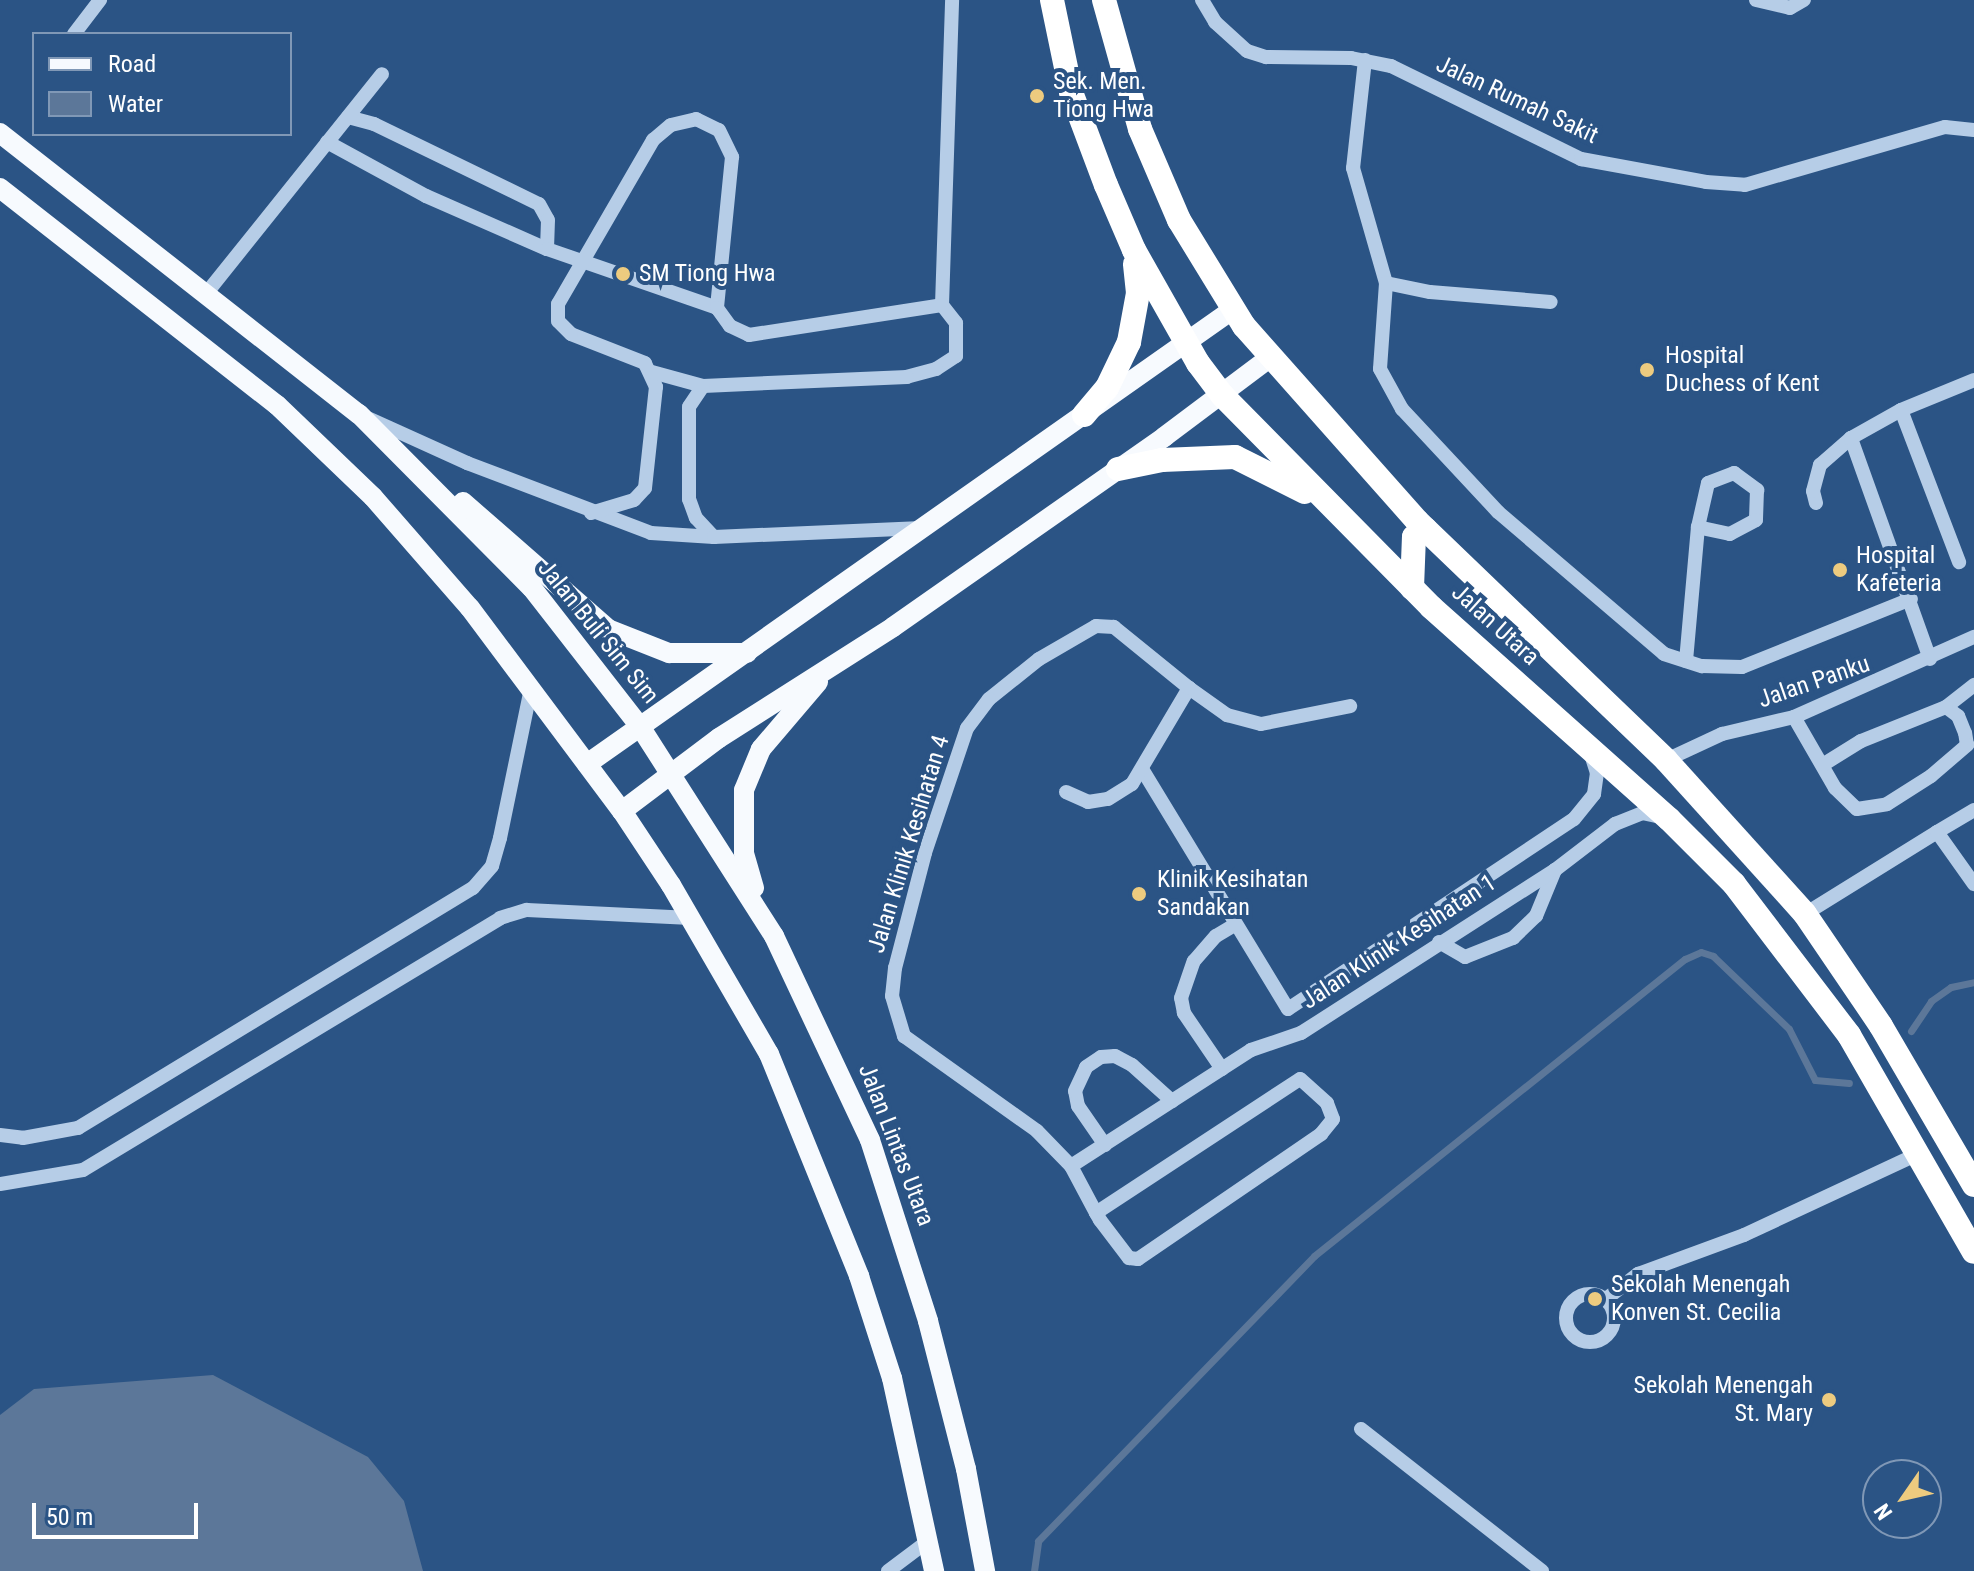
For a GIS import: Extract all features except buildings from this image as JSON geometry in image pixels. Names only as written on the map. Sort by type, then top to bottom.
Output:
[{"type":"highway","name":"Jalan Utara","points":[[1052,0],[1071,92],[1134,250],[1185,344],[1222,395],[1412,588],[1669,819],[1734,884],[1849,1035],[1974,1252]]},
{"type":"highway","name":"Jalan Utara","points":[[1104,0],[1140,129],[1179,220],[1232,310],[1268,359],[1426,529],[1666,760],[1805,914],[1881,1026],[1974,1185]]},
{"type":"highway","points":[[1084,415],[1107,388],[1129,342],[1138,293],[1134,250]]},
{"type":"highway","points":[[1118,469],[1162,460],[1235,457],[1278,475],[1337,512]]},
{"type":"highway","points":[[1412,588],[1414,537],[1426,529]]},
{"type":"main road","name":"Jalan Buli Sim Sim","points":[[0,133],[359,414],[433,483],[560,621],[641,728],[1232,310]]},
{"type":"main road","points":[[0,188],[277,405],[373,497],[531,688],[622,811],[691,918],[769,1054],[859,1276],[892,1378],[934,1571]]},
{"type":"main road","points":[[622,811],[671,773],[1118,469],[1268,359]]},
{"type":"main road","points":[[433,483],[475,510],[608,629],[669,653],[747,653]]},
{"type":"main road","points":[[774,936],[744,853],[744,790],[761,749],[831,667]]},
{"type":"main road","points":[[587,764],[641,728]]},
{"type":"main road","name":"Jalan Lintas Utara","points":[[641,728],[774,936],[870,1140],[910,1254],[966,1469],[985,1571]]},
{"type":"street","points":[[76,32],[100,0]]},
{"type":"street","points":[[652,372],[703,386],[907,377],[936,369],[956,356],[956,323],[942,305],[952,0]]},
{"type":"street","name":"Jalan Rumah Sakit","points":[[1202,0],[1222,30],[1247,51],[1266,57],[1365,60],[1391,66],[1581,159],[1706,182],[1745,185],[1945,127],[1974,130]]},
{"type":"street","points":[[1756,0],[1790,8],[1804,0]]},
{"type":"street","points":[[1365,60],[1353,168],[1386,283],[1380,369],[1402,409],[1498,512],[1664,654],[1686,661],[1742,667],[1911,599]]},
{"type":"street","points":[[205,295],[382,74]]},
{"type":"street","points":[[348,117],[374,124],[539,204],[548,220],[547,249]]},
{"type":"street","points":[[591,513],[634,500],[645,488],[656,387],[652,372],[645,363],[571,334],[558,321],[558,304],[581,258],[653,140],[671,125],[696,119],[719,130],[732,157],[717,308]]},
{"type":"street","points":[[327,142],[426,196],[547,249],[581,258],[717,308],[730,326],[749,335],[942,305]]},
{"type":"street","points":[[1386,283],[1430,292],[1551,302]]},
{"type":"street","points":[[1816,503],[1813,491],[1820,465],[1851,438],[1901,410],[1974,380]]},
{"type":"street","points":[[703,386],[689,407],[689,499],[696,518],[714,537]]},
{"type":"street","points":[[1901,410],[1959,562]]},
{"type":"street","points":[[359,414],[591,513],[651,533],[714,537],[924,528]]},
{"type":"street","points":[[1851,438],[1930,659]]},
{"type":"street","points":[[1686,661],[1698,527],[1702,492],[1715,478],[1743,476],[1757,490],[1760,510],[1749,527],[1730,534],[1698,527]]},
{"type":"street","name":"Jalan Klinik Kesihatan 4","points":[[1071,1166],[1004,1104],[916,1050],[904,1036],[892,996],[895,968],[960,746],[989,699],[1039,659],[1106,625],[1189,688]]},
{"type":"street","name":"Jalan Panku","points":[[1666,760],[1722,734],[1794,717],[1974,637]]},
{"type":"street","points":[[1824,764],[1861,741],[1946,707],[1974,685]]},
{"type":"street","points":[[0,1135],[23,1138],[78,1128],[473,888],[492,866],[531,688]]},
{"type":"street","points":[[1066,792],[1088,802],[1108,799],[1132,784],[1189,688],[1227,715],[1261,724],[1350,706]]},
{"type":"street","points":[[1794,717],[1824,764],[1835,788],[1857,809],[1887,804],[1967,745],[1958,716],[1946,707]]},
{"type":"street","points":[[1142,769],[1234,925],[1288,1009],[1574,819],[1594,794],[1597,773],[1588,747]]},
{"type":"street","points":[[1805,914],[1974,810]]},
{"type":"street","name":"Jalan Klinik Kesihatan 1","points":[[1071,1166],[1251,1050],[1301,1033],[1555,870],[1627,818],[1642,813],[1669,819]]},
{"type":"street","points":[[1937,832],[1974,884]]},
{"type":"street","points":[[1439,942],[1465,957],[1513,938],[1536,916],[1555,870]]},
{"type":"street","points":[[0,1184],[83,1170],[500,918],[538,910],[691,918]]},
{"type":"street","points":[[1222,1069],[1184,1013],[1181,998],[1194,961],[1216,936],[1234,925]]},
{"type":"street","points":[[1105,1145],[1078,1106],[1075,1091],[1086,1067],[1101,1057],[1115,1056],[1132,1065],[1172,1101]]},
{"type":"street","points":[[1071,1166],[1096,1213],[1122,1251],[1138,1259],[1321,1134],[1333,1114],[1306,1080],[1293,1082],[1096,1213]]},
{"type":"street","points":[[1606,1299],[1638,1274],[1744,1235],[1918,1154]]},
{"type":"street","points":[[1361,1429],[1542,1571]]},
{"type":"street","points":[[888,1571],[928,1541]]},
{"type":"water","points":[[213,1375],[368,1457],[404,1501],[423,1571],[0,1571],[0,1415],[34,1389]]},
{"type":"waterway","points":[[1034,1571],[1038,1541],[1314,1256],[1685,959],[1701,952],[1713,956],[1789,1029],[1815,1080],[1849,1083]]},
{"type":"waterway","points":[[1911,1031],[1931,1001],[1951,987],[1974,982]]},
{"type":"place","name":"Sek. Men. Tiong Hwa","points":[[1037,96]]},
{"type":"place","name":"SM Tiong Hwa","points":[[623,274]]},
{"type":"place","name":"Hospital Duchess of Kent","points":[[1647,370]]},
{"type":"place","name":"Hospital Kafeteria","points":[[1840,570]]},
{"type":"place","name":"Klinik Kesihatan Sandakan","points":[[1139,894]]},
{"type":"place","name":"Sekolah Menengah Konven St. Cecilia","points":[[1595,1299]]},
{"type":"place","name":"Sekolah Menengah St. Mary","points":[[1829,1400]]}]
